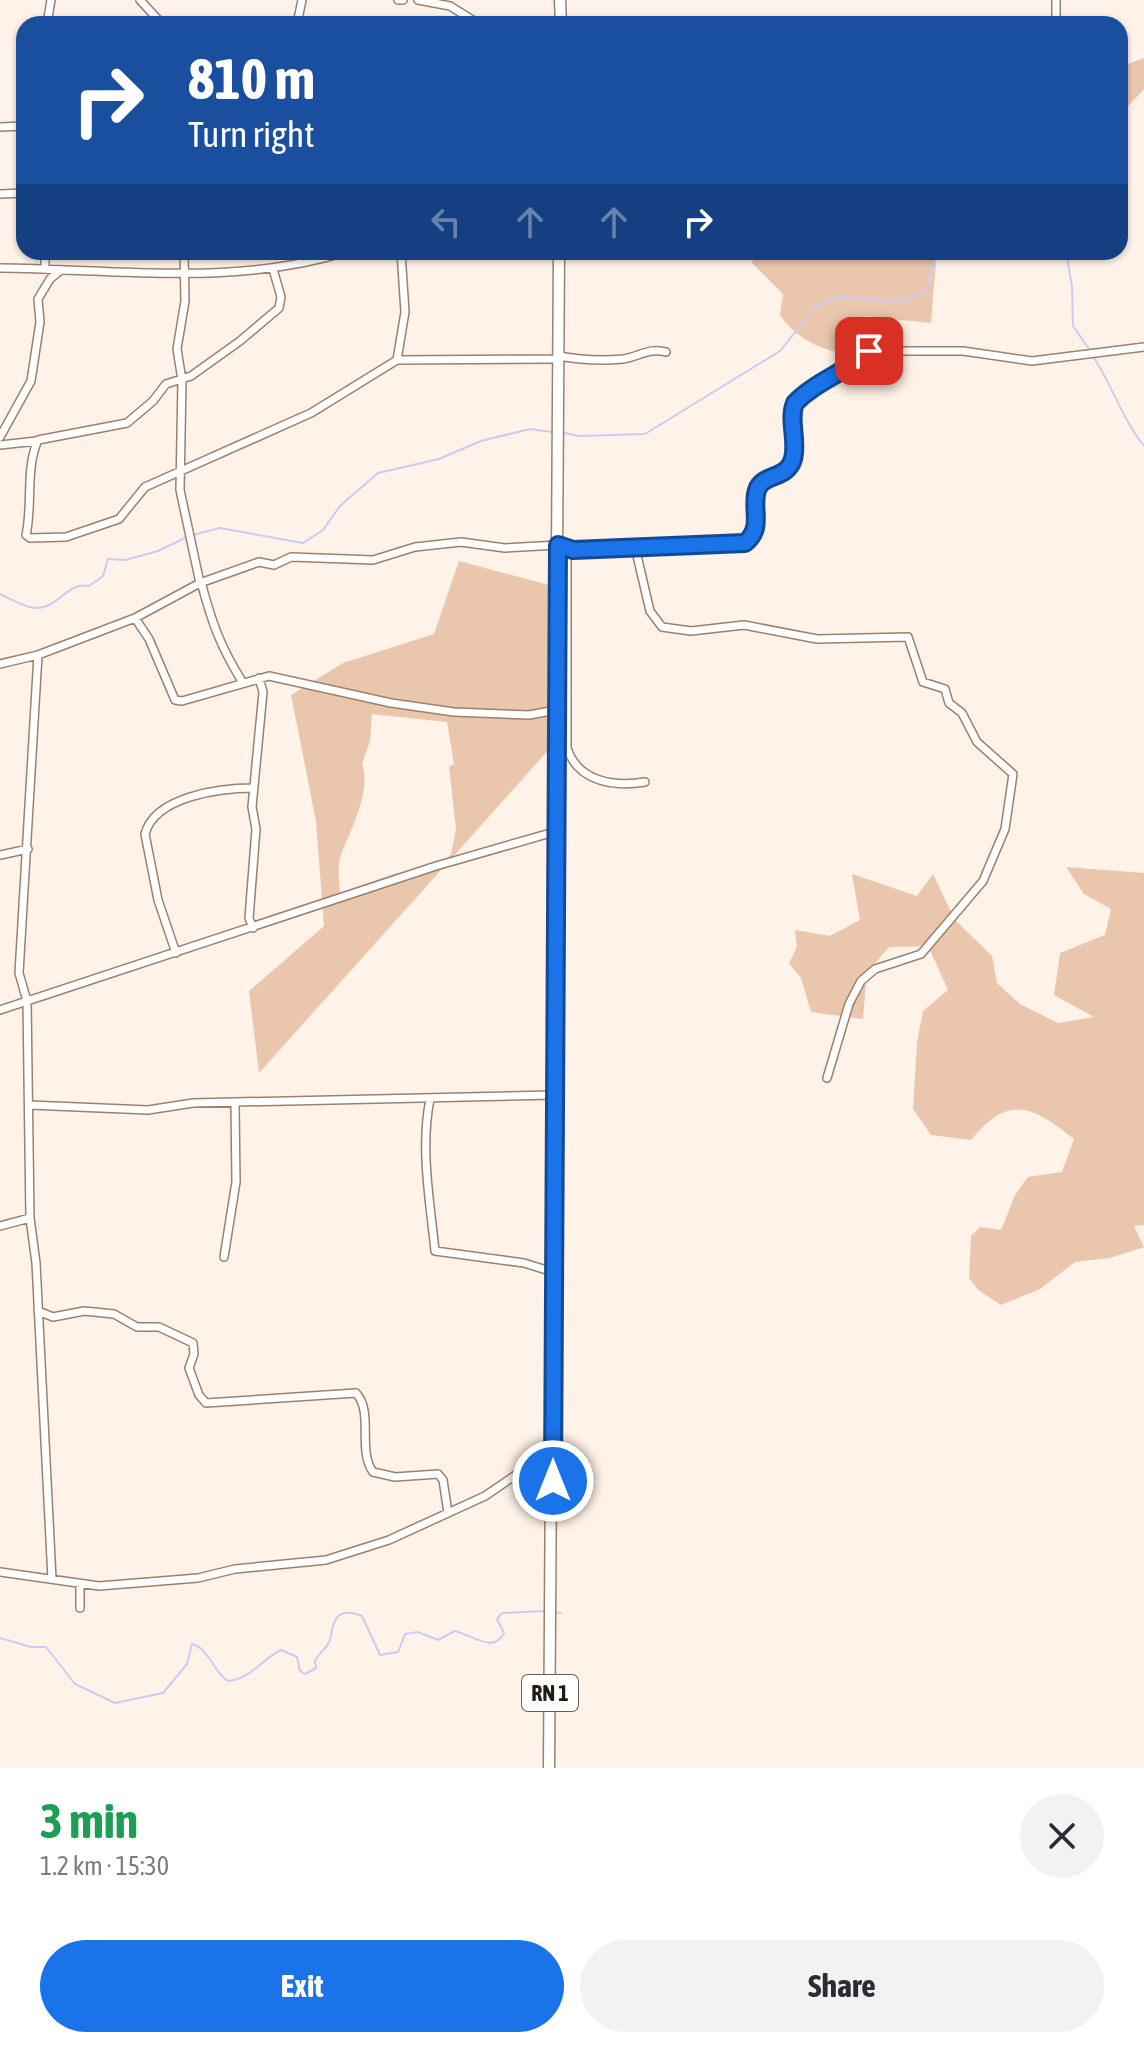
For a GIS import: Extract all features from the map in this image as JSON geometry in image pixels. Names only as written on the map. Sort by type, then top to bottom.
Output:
[{"type":"main road","name":"RN 1","points":[[549,1768],[554,832],[562,546],[559,260]]},
{"type":"street","points":[[140,0],[155,16]]},
{"type":"street","points":[[418,0],[450,6],[466,16]]},
{"type":"street","points":[[45,260],[45,268]]},
{"type":"street","points":[[184,260],[185,301],[177,349],[182,380],[179,469],[185,522],[197,557],[201,582],[210,603],[215,635],[243,683]]},
{"type":"street","points":[[0,268],[183,275],[273,269],[312,260]]},
{"type":"street","points":[[397,360],[405,312],[402,260]]},
{"type":"street","points":[[0,445],[127,423],[153,401],[161,388],[182,380],[240,341],[279,308],[281,297],[273,269]]},
{"type":"street","points":[[0,437],[31,381],[40,322],[38,299],[50,279],[61,270]]},
{"type":"street","points":[[0,664],[38,655],[135,618],[201,582],[259,562],[274,565],[291,557],[373,560],[415,547],[461,542],[505,548],[739,544],[749,540],[757,526],[758,488],[762,482],[778,477],[791,467],[796,440],[795,403],[829,377],[854,365],[869,351],[963,351],[1032,361],[1144,347]]},
{"type":"street","points":[[38,440],[33,452],[26,535],[30,538],[66,537],[119,519],[135,495],[179,469],[311,413],[397,360],[627,359],[642,352],[666,352]]},
{"type":"street","points":[[562,546],[567,748],[571,759],[600,782],[645,782]]},
{"type":"street","points":[[635,547],[650,611],[662,627],[691,631],[744,625],[817,639],[908,637],[923,682],[945,689],[949,703],[962,713],[977,742],[1013,774],[1005,829],[983,881],[921,954],[875,969],[861,981],[849,1004],[827,1078]]},
{"type":"street","points":[[135,618],[149,639],[175,700],[182,701],[269,676],[391,703],[454,712],[529,715],[556,710]]},
{"type":"street","points":[[38,655],[19,973],[27,1001],[30,1218],[52,1579]]},
{"type":"street","points":[[253,928],[249,918],[255,867],[254,788],[263,692],[259,678]]},
{"type":"street","points":[[176,953],[158,900],[145,834],[147,825],[158,813],[177,803],[233,788],[254,788]]},
{"type":"street","points":[[0,1010],[436,866],[554,832]]},
{"type":"street","points":[[0,855],[28,849]]},
{"type":"street","points":[[30,1105],[148,1110],[193,1103],[235,1105],[553,1095]]},
{"type":"street","points":[[430,1099],[425,1123],[435,1251],[524,1263],[553,1272]]},
{"type":"street","points":[[224,1257],[236,1182],[235,1105]]},
{"type":"street","points":[[0,1226],[30,1218]]},
{"type":"street","points":[[37,1309],[42,1315],[53,1317],[84,1311],[114,1314],[137,1327],[159,1327],[185,1338],[193,1343],[194,1354],[189,1368],[192,1382],[206,1403],[356,1393],[363,1410],[367,1463],[373,1472],[378,1476],[395,1477],[438,1474],[443,1480],[448,1513]]},
{"type":"street","points":[[0,1572],[80,1585],[198,1578],[235,1569],[326,1560],[389,1540],[448,1513],[528,1470],[553,1450]]},
{"type":"street","points":[[80,1585],[80,1608]]},
{"type":"shaded area","points":[[1144,58],[1144,89],[1128,106],[1128,64]]},
{"type":"shaded area","points":[[934,260],[931,323],[864,316],[871,358],[820,347],[798,335],[780,315],[783,294],[751,262]]},
{"type":"shaded area","points":[[459,561],[560,588],[561,736],[259,1073],[249,991],[324,926],[316,821],[291,695],[343,663],[434,634]],"holes":[[[372,714],[447,722],[454,764],[449,767],[456,829],[451,854],[441,865],[394,874],[340,893],[340,859],[362,798],[362,764],[370,741]]]},
{"type":"shaded area","points":[[1066,867],[1144,873],[1144,1225],[1134,1226],[1144,1247],[1110,1258],[1075,1262],[1040,1289],[1001,1305],[978,1290],[969,1278],[971,1236],[980,1227],[1001,1230],[1015,1195],[1028,1177],[1062,1172],[1074,1139],[1045,1118],[1021,1110],[997,1116],[971,1140],[931,1135],[913,1109],[917,1042],[923,1011],[948,990],[928,946],[889,947],[867,973],[863,1019],[811,1012],[801,978],[789,963],[797,947],[795,930],[830,936],[860,920],[852,874],[917,896],[933,874],[955,920],[992,956],[997,983],[1020,1004],[1058,1023],[1094,1017],[1054,995],[1060,953],[1105,935],[1111,909],[1084,894]]},
{"type":"waterway","points":[[565,433],[579,436],[645,434],[780,351],[816,306],[840,297],[901,301],[925,293],[935,260]]},
{"type":"waterway","points":[[1067,260],[1073,326],[1089,349]]},
{"type":"waterway","points":[[1092,355],[1144,446]]},
{"type":"waterway","points":[[193,535],[220,528],[303,543],[323,530],[340,506],[378,473],[439,459],[481,441],[530,429],[552,432]]},
{"type":"waterway","points":[[0,594],[28,607],[45,607],[69,590],[89,586],[103,576],[108,559],[125,560],[158,551],[187,537]]},
{"type":"waterway","points":[[0,1638],[31,1647],[46,1647],[75,1684],[115,1703],[163,1693],[187,1664],[192,1644],[203,1650],[228,1681],[250,1673],[281,1650],[297,1657],[300,1671],[305,1674],[316,1668],[315,1661],[329,1642],[335,1621],[342,1614],[362,1616],[380,1655],[398,1652],[405,1634],[418,1632],[438,1640],[455,1631],[489,1643],[495,1642],[504,1633],[497,1619],[502,1613],[546,1611]]},
{"type":"waterway","points":[[552,1612],[561,1613]]},
{"type":"route","points":[[553,1481],[553,893],[558,545],[573,550],[745,543],[757,526],[758,488],[762,482],[785,474],[791,467],[796,440],[792,416],[795,403],[829,377],[854,365],[869,351]]}]
